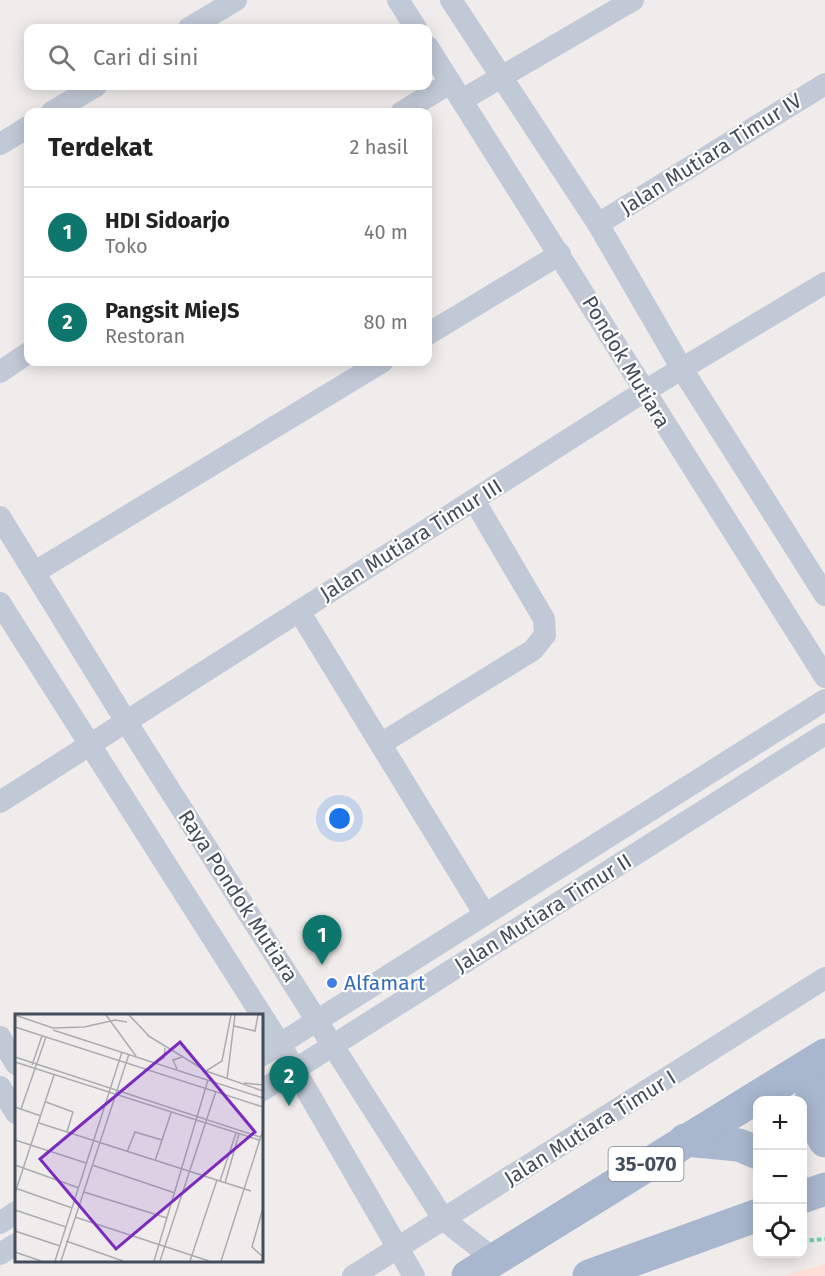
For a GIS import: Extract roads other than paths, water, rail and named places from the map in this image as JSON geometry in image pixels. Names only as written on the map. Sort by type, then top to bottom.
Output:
[{"type":"main road","name":"35-070","points":[[481,1267],[825,1056]]},
{"type":"main road","points":[[825,1062],[811,1093],[812,1119],[825,1141]]},
{"type":"main road","points":[[685,1140],[739,1144],[753,1151]]},
{"type":"main road","points":[[807,1195],[825,1189]]},
{"type":"main road","points":[[589,1276],[744,1220],[753,1199]]},
{"type":"street","points":[[196,24],[236,0]]},
{"type":"street","points":[[398,0],[413,24]]},
{"type":"street","name":"Pondok Mutiara","points":[[451,0],[598,224],[681,369],[825,595]]},
{"type":"street","points":[[412,108],[501,77],[633,0]]},
{"type":"street","name":"Pondok Mutiara","points":[[432,53],[560,254],[643,392],[825,677]]},
{"type":"street","name":"Jalan Mutiara Timur IV","points":[[598,224],[825,84]]},
{"type":"street","points":[[59,108],[89,90]]},
{"type":"street","points":[[0,144],[24,129]]},
{"type":"street","points":[[432,332],[560,254]]},
{"type":"street","name":"Jalan Mutiara Timur III","points":[[0,802],[643,392],[825,283]]},
{"type":"street","points":[[0,372],[24,356]]},
{"type":"street","points":[[35,572],[375,366]]},
{"type":"street","points":[[382,743],[533,650],[545,635],[544,619],[474,500]]},
{"type":"street","name":"Raya Pondok Mutiara","points":[[0,517],[127,723],[444,1220],[481,1267]]},
{"type":"street","name":"Raya Pondok Mutiara","points":[[0,603],[90,745],[249,1014]]},
{"type":"street","points":[[299,611],[382,743],[484,913]]},
{"type":"street","name":"Jalan Mutiara Timur II","points":[[270,1050],[825,700]]},
{"type":"street","name":"Jalan Mutiara Timur II","points":[[262,1090],[825,734]]},
{"type":"street","name":"Jalan Mutiara Timur I","points":[[353,1276],[825,978]]},
{"type":"street","name":"Raya Pondok Mutiara","points":[[262,1036],[270,1050],[294,1070],[400,1248],[414,1276]]},
{"type":"street","points":[[0,1037],[15,1062]]},
{"type":"street","points":[[0,1088],[15,1111]]},
{"type":"street","points":[[0,1222],[15,1213]]},
{"type":"street","points":[[0,1254],[15,1245]]},
{"type":"place","name":"HDI Sidoarjo","points":[[322,965]]},
{"type":"place","name":"Alfamart","points":[[332,983]]},
{"type":"place","name":"Pangsit MieJS","points":[[289,1106]]}]
